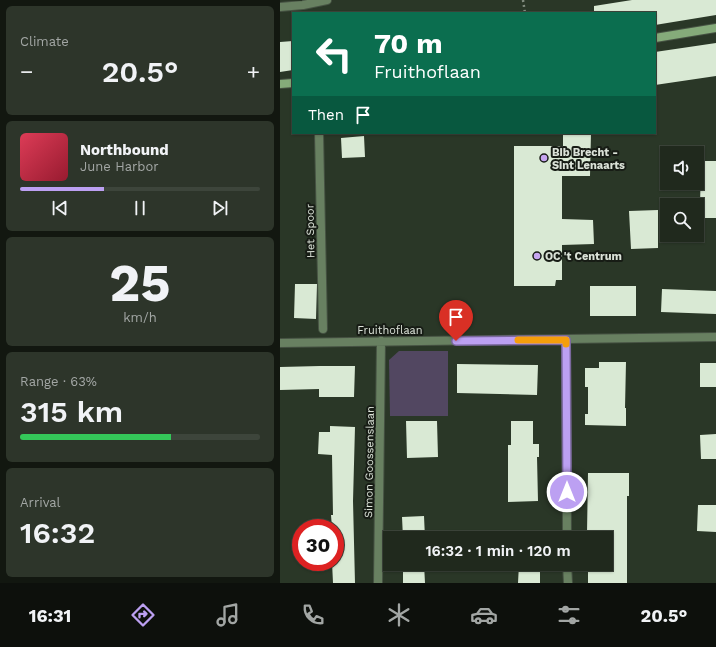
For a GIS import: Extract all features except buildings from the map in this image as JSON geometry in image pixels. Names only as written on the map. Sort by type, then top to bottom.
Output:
[{"type":"street","points":[[280,7],[303,5],[327,0]]},
{"type":"street","points":[[656,38],[716,28]]},
{"type":"street","points":[[280,84],[292,83]]},
{"type":"street","name":"Het Spoor","points":[[319,134],[323,329]]},
{"type":"street","name":"Fruithoflaan","points":[[280,342],[566,340],[716,337]]},
{"type":"street","points":[[566,340],[567,531]]},
{"type":"street","name":"Simon Goossenslaan","points":[[378,583],[381,341]]},
{"type":"street","points":[[568,571],[568,583]]},
{"type":"path","points":[[523,0],[525,12]]},
{"type":"shaded area","points":[[399,351],[448,351],[448,416],[390,416],[389,360]]},
{"type":"slow traffic","points":[[518,340],[566,340],[566,344]]},
{"type":"place","name":"Bib Brecht - Sint Lenaarts","points":[[544,158]]},
{"type":"place","name":"OC 't Centrum","points":[[537,256]]},
{"type":"route","points":[[456,341],[566,340],[567,492]]}]
